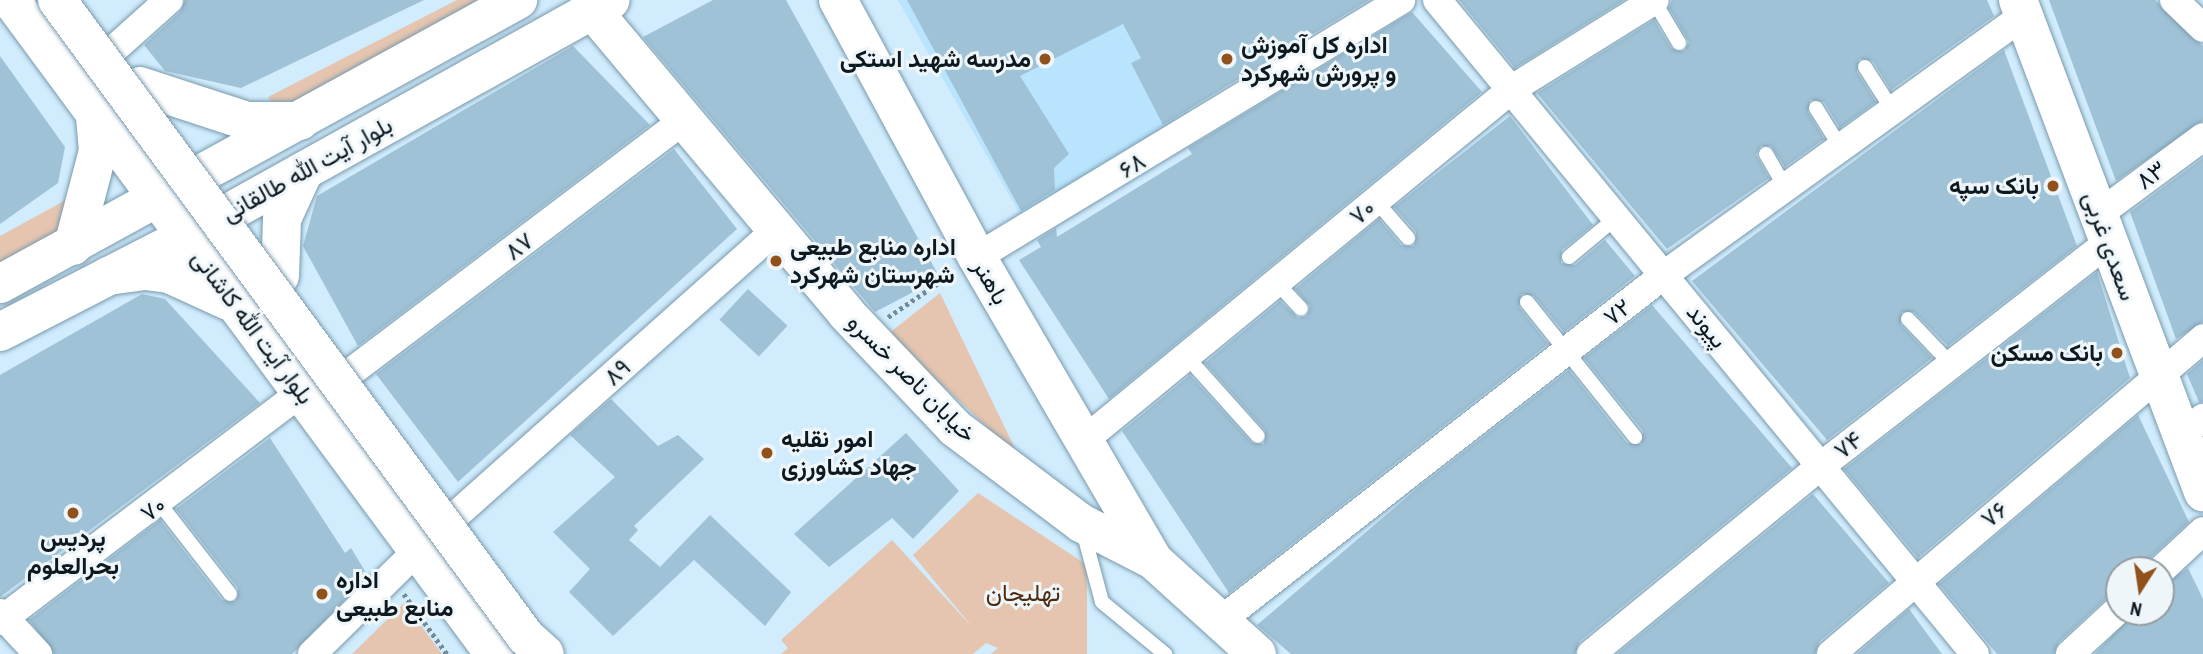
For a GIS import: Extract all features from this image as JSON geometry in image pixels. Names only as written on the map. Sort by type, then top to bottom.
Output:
[{"type":"main road","name":"بلوار آیت الله کاشانی","points":[[11,0],[494,654]]},
{"type":"main road","points":[[31,0],[511,654]]},
{"type":"main road","points":[[57,0],[526,637],[545,654]]},
{"type":"main road","name":"بلوار آیت الله کاشانی","points":[[76,0],[559,654]]},
{"type":"main road","name":"بلوار آیت الله طالقانی","points":[[15,277],[518,0]]},
{"type":"main road","name":"باهنر","points":[[838,0],[977,257],[1082,442],[1153,560]]},
{"type":"main road","name":"بلوار آیت الله طالقانی","points":[[0,332],[232,211],[602,5]]},
{"type":"main road","name":"خیابان ناصر خسرو","points":[[602,5],[686,119],[777,229],[865,332],[955,428],[1081,523],[1153,560],[1257,654]]},
{"type":"main road","name":"سعدی غربی","points":[[2020,8],[2159,375],[2192,426],[2203,492]]},
{"type":"main road","points":[[140,86],[247,121],[300,121]]},
{"type":"main road","points":[[73,246],[97,160],[95,114]]},
{"type":"main road","points":[[280,276],[282,219],[304,171]]},
{"type":"main road","points":[[108,276],[145,271],[178,276],[237,308]]},
{"type":"main road","points":[[15,277],[50,307]]},
{"type":"street","points":[[113,50],[169,0]]},
{"type":"street","name":"۶۸","points":[[977,257],[1401,0]]},
{"type":"street","name":"پیوند","points":[[1437,0],[1513,89],[1975,654]]},
{"type":"street","name":"۷۰","points":[[1082,442],[1513,89],[1654,0]]},
{"type":"street","points":[[2174,0],[2203,28]]},
{"type":"street","name":"۷۲","points":[[1220,621],[1664,275],[1893,111],[2020,8]]},
{"type":"street","name":"۸۷","points":[[351,372],[686,119]]},
{"type":"street","name":"۸۳","points":[[2104,228],[2203,137]]},
{"type":"street","name":"۷۴","points":[[1591,654],[1821,466],[1952,365],[2104,228]]},
{"type":"street","name":"۸۹","points":[[456,515],[777,229]]},
{"type":"street","name":"۷۶","points":[[1831,654],[1914,580],[2203,338]]},
{"type":"street","name":"۷۰","points":[[1,618],[160,504],[302,392]]},
{"type":"street","points":[[2175,557],[2203,531]]},
{"type":"street","points":[[312,654],[418,550]]},
{"type":"street","points":[[1,618],[38,654]]},
{"type":"street","points":[[2070,654],[2105,622]]},
{"type":"lane","points":[[1654,0],[1679,43]]},
{"type":"lane","points":[[1865,67],[1893,111]]},
{"type":"lane","points":[[1816,108],[1841,148]]},
{"type":"lane","points":[[1766,154],[1786,188]]},
{"type":"lane","points":[[1376,201],[1408,238]]},
{"type":"lane","points":[[1569,257],[1617,217]]},
{"type":"lane","points":[[1277,283],[1301,309]]},
{"type":"lane","points":[[1527,302],[1635,438]]},
{"type":"lane","points":[[1908,319],[1952,365]]},
{"type":"lane","points":[[1187,357],[1258,436]]},
{"type":"lane","points":[[160,504],[230,594]]},
{"type":"lane","points":[[1081,523],[1102,602],[1165,654]]},
{"type":"path","points":[[865,332],[977,257]]},
{"type":"path","points":[[391,577],[447,654]]},
{"type":"shaded area","name":"مدرسه شهید استکی","points":[[898,0],[1128,0],[1191,117],[1020,214]]},
{"type":"green space","points":[[457,0],[504,0],[283,117],[268,97]]},
{"type":"green space","points":[[75,195],[66,234],[0,270],[0,236]]},
{"type":"green space","points":[[940,293],[1019,457],[888,334]]},
{"type":"green space","name":"تهلیجان","points":[[978,493],[1087,565],[1087,654],[991,654],[998,648],[986,643],[973,654],[781,654],[788,648],[781,640],[892,540],[973,628],[913,555]]},
{"type":"green space","points":[[404,603],[442,654],[352,654]]},
{"type":"building","points":[[185,0],[424,0],[241,88],[165,71],[144,45],[180,12]]},
{"type":"building","points":[[713,0],[786,0],[940,278],[875,312],[643,37]]},
{"type":"building","name":"مدرسه شهید استکی","points":[[907,0],[1369,0],[1163,125],[1131,63],[1141,58],[1123,24],[1020,76],[1069,154],[1054,168],[1055,190],[1021,211]]},
{"type":"building","points":[[1459,0],[1624,0],[1515,68]]},
{"type":"building","points":[[1672,0],[1987,0],[1994,16],[1891,90],[1873,61],[1859,59],[1857,72],[1876,102],[1840,128],[1824,102],[1810,100],[1808,112],[1824,139],[1785,167],[1771,146],[1761,146],[1756,155],[1769,178],[1667,249],[1537,93],[1654,20],[1671,48],[1684,51],[1689,42],[1669,8]]},
{"type":"building","points":[[2049,0],[2155,0],[2203,46],[2203,121],[2116,181]]},
{"type":"building","points":[[1412,12],[1482,92],[1109,399],[1019,260],[1041,247],[1037,240],[1056,228],[1057,237],[1192,154],[1188,148]]},
{"type":"building","points":[[573,46],[650,125],[358,346],[303,246],[317,196]]},
{"type":"building","points":[[2004,50],[2077,246],[1948,346],[1914,312],[1902,312],[1901,325],[1932,358],[1827,440],[1692,281]]},
{"type":"building","points":[[0,56],[65,147],[58,183],[0,224]]},
{"type":"building","points":[[1510,116],[1593,225],[1562,250],[1561,263],[1575,265],[1605,240],[1635,276],[1564,332],[1534,296],[1522,294],[1519,307],[1548,344],[1229,593],[1122,431],[1190,375],[1251,442],[1264,444],[1265,430],[1205,363],[1280,301],[1298,318],[1307,316],[1310,306],[1295,289],[1379,219],[1401,245],[1414,246],[1416,232],[1394,207]]},
{"type":"building","points":[[674,149],[737,229],[458,482],[376,374]]},
{"type":"building","points":[[2203,158],[2203,322],[2176,339],[2130,212]]},
{"type":"building","points":[[2097,272],[2130,378],[1918,558],[1844,469]]},
{"type":"building","points":[[748,289],[787,326],[759,357],[719,320]]},
{"type":"building","name":"پردیس بحرالعلوم","points":[[142,294],[165,299],[260,403],[0,597],[0,375]]},
{"type":"building","points":[[1652,305],[1792,468],[1580,641],[1575,654],[1291,654],[1257,625],[1420,486],[1569,370],[1627,443],[1641,444],[1643,431],[1584,358]]},
{"type":"building","points":[[2203,360],[2203,402],[2199,402],[2187,374]]},
{"type":"building","points":[[611,399],[658,446],[678,435],[704,459],[634,526],[638,530],[629,540],[660,567],[710,515],[791,592],[765,626],[694,560],[613,636],[569,592],[590,569],[553,532],[615,477],[570,435]]},
{"type":"building","points":[[2138,415],[2189,522],[2152,556],[2105,556],[2105,600],[2059,642],[2054,654],[1997,654],[1939,584]]},
{"type":"building","points":[[906,433],[959,491],[913,539],[892,518],[829,567],[794,534]]},
{"type":"building","points":[[270,438],[345,553],[351,548],[368,576],[292,654],[54,654],[29,620],[160,520],[222,600],[236,601],[238,588],[176,509]]},
{"type":"building","points":[[1813,494],[1889,583],[1820,641],[1815,654],[1617,654]]},
{"type":"building","points":[[2188,568],[2203,599],[2203,654],[2095,654],[2122,626],[2175,626],[2175,577]]},
{"type":"building","points":[[1909,609],[1942,654],[1857,654]]},
{"type":"place","name":"مدرسه شهید استکی","points":[[1045,59]]},
{"type":"place","name":"اداره کل آموزش و پرورش شهرکرد","points":[[1227,59]]},
{"type":"place","name":"بانک سپه","points":[[2053,186]]},
{"type":"place","name":"اداره منابع طبیعی شهرستان شهرکرد","points":[[776,261]]},
{"type":"place","name":"بانک مسکن","points":[[2117,353]]},
{"type":"place","name":"امور نقلیه جهاد کشاورزی","points":[[767,453]]},
{"type":"place","name":"پردیس بحرالعلوم","points":[[73,513]]},
{"type":"place","name":"اداره منابع طبیعی","points":[[322,594]]}]
